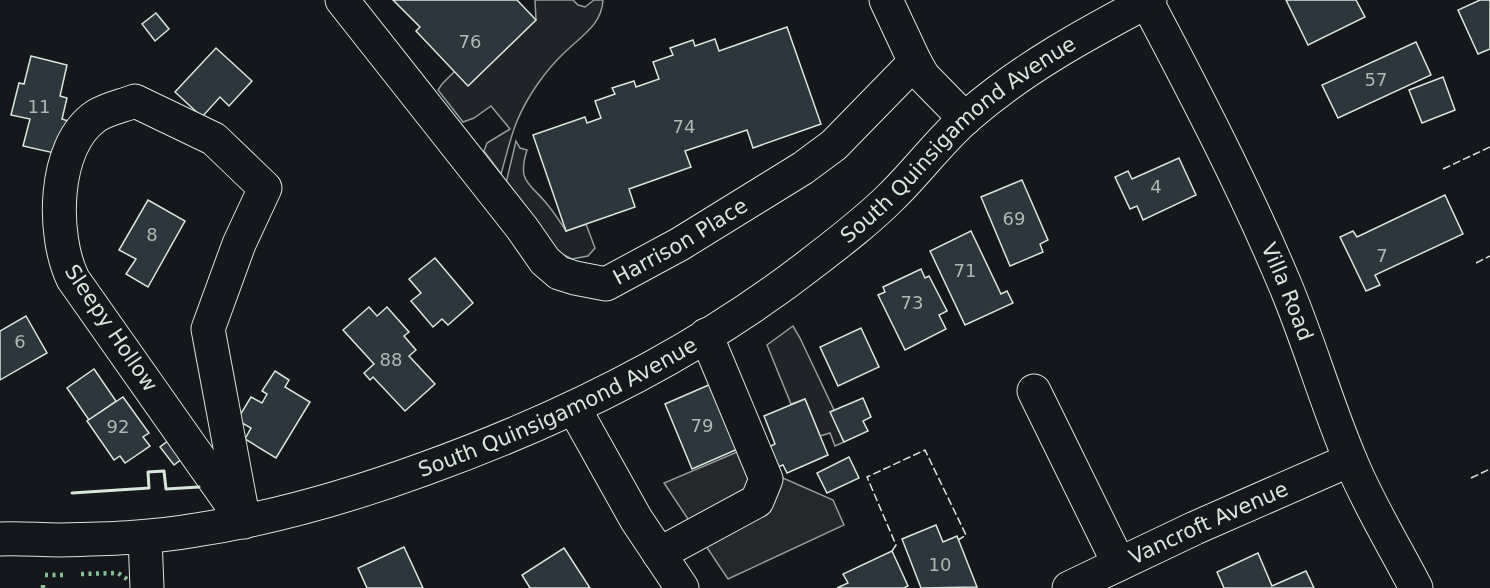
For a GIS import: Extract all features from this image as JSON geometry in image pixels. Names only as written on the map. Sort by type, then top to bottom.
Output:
[{"type":"street","name":"Harrison Place","points":[[342,0],[522,228],[545,261],[566,276],[606,284],[680,244],[803,168],[834,145],[915,62]]},
{"type":"street","points":[[886,0],[915,62],[936,91],[965,119]]},
{"type":"street","name":"South Quinsigamond Avenue","points":[[1,535],[88,539],[145,537],[244,522],[338,499],[476,450],[574,408],[640,374],[706,335],[778,288],[852,231],[890,198],[965,119],[992,96],[1081,37],[1149,1]]},
{"type":"street","name":"Villa Road","points":[[1149,1],[1282,278],[1303,328],[1350,460],[1376,515],[1416,588]]},
{"type":"street","name":"Sleepy Hollow","points":[[135,101],[214,139],[265,188],[239,244],[208,329],[244,522],[73,279],[66,265],[60,231],[62,179],[69,155],[76,141],[94,117],[135,101]]},
{"type":"street","points":[[659,554],[756,501],[766,479],[706,335]]},
{"type":"street","points":[[1034,391],[1119,564]]},
{"type":"street","points":[[574,408],[636,519],[682,588]]},
{"type":"street","name":"Vancroft Avenue","points":[[1070,588],[1350,460]]},
{"type":"street","points":[[145,537],[147,588]]},
{"type":"shaded area","points":[[535,0],[573,0],[585,7],[594,0],[603,0],[599,17],[594,24],[550,68],[526,103],[510,141],[501,174],[484,151],[487,143],[510,129],[491,106],[474,118],[463,122],[438,90],[455,71],[469,85],[536,20]]},
{"type":"shaded area","points":[[516,141],[520,148],[527,150],[523,169],[526,181],[550,207],[566,231],[586,224],[595,248],[588,256],[572,259],[556,251],[506,183]]},
{"type":"shaded area","points":[[793,326],[834,410],[831,412],[844,442],[835,446],[830,433],[820,436],[805,399],[791,404],[767,345]]},
{"type":"shaded area","points":[[763,441],[776,475],[833,500],[844,525],[728,579],[664,483]]},
{"type":"building","points":[[393,0],[517,0],[536,20],[468,86],[416,31],[420,27]]},
{"type":"building","points":[[1286,0],[1356,0],[1365,17],[1308,45]]},
{"type":"building","points":[[1480,0],[1490,0],[1490,49],[1478,54],[1458,10]]},
{"type":"building","points":[[156,13],[169,29],[155,41],[142,24]]},
{"type":"building","points":[[787,27],[821,124],[753,148],[747,130],[685,151],[691,167],[629,189],[635,207],[566,231],[533,135],[585,117],[587,123],[601,118],[595,101],[615,94],[612,88],[634,81],[636,87],[659,79],[653,62],[673,55],[670,48],[693,40],[695,46],[715,39],[719,51]]},
{"type":"building","points":[[1416,42],[1431,75],[1338,118],[1322,85]]},
{"type":"building","points":[[216,48],[252,81],[229,106],[220,97],[202,117],[175,92]]},
{"type":"building","points":[[31,56],[67,65],[60,96],[67,98],[62,119],[68,121],[54,153],[23,146],[30,119],[11,115],[19,83],[24,84]]},
{"type":"building","points":[[1443,77],[1455,110],[1422,123],[1409,90]]},
{"type":"building","points":[[1179,158],[1196,195],[1143,220],[1137,206],[1130,209],[1115,177],[1128,171],[1132,179]]},
{"type":"building","points":[[1022,180],[1048,240],[1040,244],[1043,252],[1010,266],[981,197]]},
{"type":"building","points":[[1445,195],[1463,234],[1375,275],[1380,285],[1366,291],[1340,237],[1353,231],[1357,237]]},
{"type":"building","points":[[148,200],[185,221],[148,287],[126,274],[136,259],[119,250]]},
{"type":"building","points":[[971,231],[1001,294],[1007,291],[1013,303],[965,325],[930,251]]},
{"type":"building","points":[[435,258],[473,303],[448,325],[442,319],[433,327],[411,301],[421,293],[409,279]]},
{"type":"building","points":[[921,269],[925,278],[929,276],[947,311],[939,315],[946,329],[905,350],[878,295],[885,292],[883,287]]},
{"type":"building","points":[[369,307],[377,316],[387,307],[409,332],[404,336],[416,350],[409,356],[435,384],[405,411],[373,377],[370,380],[364,373],[374,364],[343,330]]},
{"type":"building","points":[[26,316],[47,353],[0,380],[0,331]]},
{"type":"building","points":[[861,328],[879,367],[838,386],[820,347]]},
{"type":"building","points":[[94,369],[116,401],[89,420],[67,388]]},
{"type":"building","points":[[275,371],[289,380],[285,387],[310,402],[276,458],[245,439],[251,428],[237,420],[251,397],[262,403],[267,394],[262,391]]},
{"type":"building","points":[[711,384],[740,448],[692,469],[665,404]]},
{"type":"building","points":[[123,397],[149,433],[143,437],[150,446],[125,463],[120,456],[114,460],[87,421]]},
{"type":"building","points":[[863,398],[871,417],[863,421],[868,431],[844,442],[830,412]]},
{"type":"building","points":[[805,399],[828,455],[787,473],[783,465],[775,468],[767,448],[775,444],[764,416]]},
{"type":"building","points":[[173,437],[187,455],[174,465],[160,447]]},
{"type":"building","points":[[849,457],[859,478],[827,493],[817,473]]},
{"type":"building","points":[[936,525],[943,542],[957,536],[977,587],[921,588],[902,539]]},
{"type":"building","points":[[404,547],[423,588],[367,588],[358,568]]},
{"type":"building","points":[[564,548],[590,588],[530,588],[522,575]]},
{"type":"building","points":[[892,551],[908,586],[904,588],[837,588],[848,583],[843,574]]},
{"type":"building","points":[[1258,553],[1272,586],[1306,571],[1314,588],[1224,588],[1217,572]]},
{"type":"hedge","points":[[81,574],[118,573],[127,579]]},
{"type":"hedge","points":[[45,575],[66,575]]},
{"type":"hedge","points":[[43,582],[43,588]]},
{"type":"fence","points":[[1443,169],[1490,147]]},
{"type":"fence","points":[[1476,263],[1490,256]]},
{"type":"fence","points":[[892,551],[896,545],[867,477],[925,450],[966,535],[958,540]]},
{"type":"fence","points":[[1471,478],[1490,469]]},
{"type":"wall","points":[[72,493],[149,488],[148,472],[164,471],[166,489],[199,487]]}]
